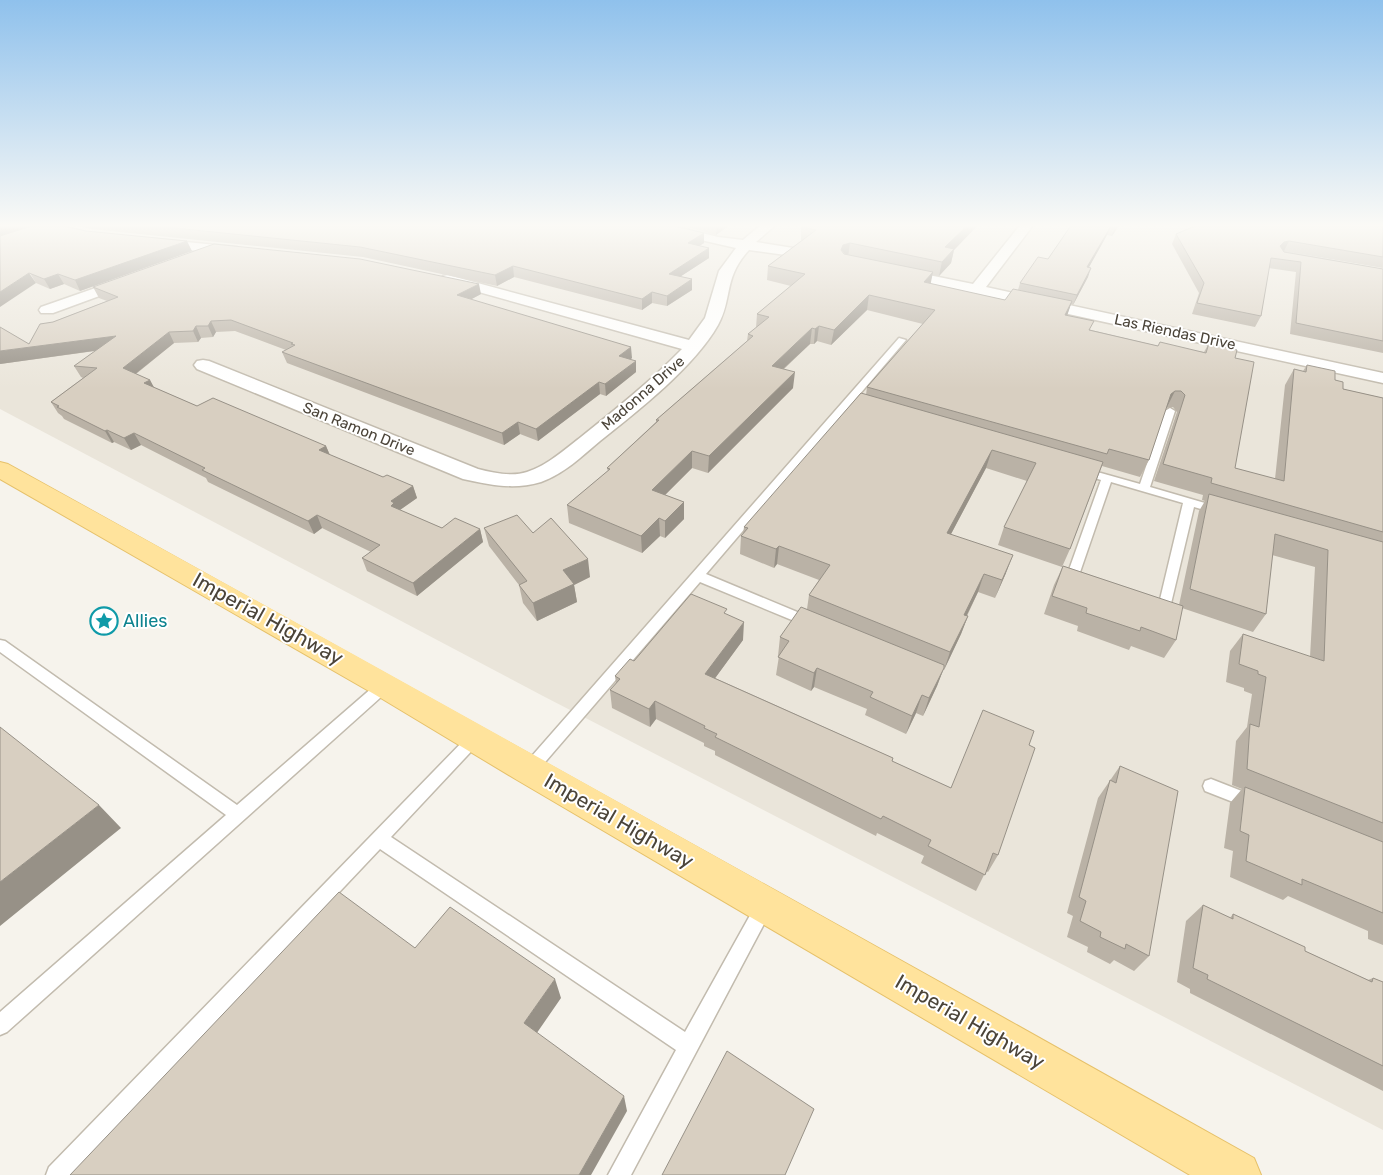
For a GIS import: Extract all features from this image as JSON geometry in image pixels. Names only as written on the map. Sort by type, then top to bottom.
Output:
[{"type":"main road","name":"Imperial Highway","points":[[0,469],[385,685],[529,770],[1228,1172]]},
{"type":"street","points":[[47,310],[133,279]]},
{"type":"street","points":[[443,279],[694,347]]},
{"type":"street","name":"Madonna Drive","points":[[517,482],[539,477],[556,467],[672,370],[694,347],[710,326],[724,279]]},
{"type":"street","name":"Las Riendas Drive","points":[[928,279],[1383,378]]},
{"type":"street","points":[[977,289],[985,279]]},
{"type":"street","name":"San Ramon Drive","points":[[203,365],[471,474],[495,481],[517,482]]},
{"type":"lane","points":[[529,770],[698,576],[853,404],[902,340]]},
{"type":"lane","points":[[1144,489],[1170,411]]},
{"type":"lane","points":[[1069,467],[1226,513]]},
{"type":"lane","points":[[1071,581],[1107,478]]},
{"type":"lane","points":[[1163,612],[1189,502]]},
{"type":"lane","points":[[698,576],[824,628]]},
{"type":"lane","points":[[0,645],[238,816]]},
{"type":"lane","points":[[0,1025],[385,685]]},
{"type":"lane","points":[[56,1175],[475,738]]},
{"type":"lane","points":[[1211,786],[1266,808]]},
{"type":"lane","points":[[380,839],[688,1046]]},
{"type":"lane","points":[[619,1175],[765,905]]},
{"type":"shaded area","points":[[0,279],[1383,279],[1383,1130],[543,696],[0,409]]},
{"type":"building","points":[[0,279],[20,279],[0,292]]},
{"type":"building","points":[[116,279],[454,279],[479,284],[457,295],[631,347],[619,356],[636,361],[605,384],[599,382],[536,429],[518,422],[502,433],[282,352],[295,345],[231,320],[211,321],[208,326],[196,326],[193,331],[169,332],[123,368],[150,380],[144,383],[197,406],[213,398],[326,446],[319,450],[383,477],[387,475],[413,486],[391,501],[394,503],[391,506],[442,528],[455,518],[480,529],[413,583],[362,558],[380,545],[317,515],[308,521],[202,470],[205,468],[134,433],[124,438],[107,430],[105,431],[57,407],[59,406],[51,402],[97,368],[74,366],[116,336],[0,351],[0,327],[29,344],[40,324],[53,322],[118,297],[93,287]]},
{"type":"building","points":[[563,279],[692,279],[667,296],[652,292],[642,299]]},
{"type":"building","points":[[799,279],[927,279],[924,282],[1005,300],[1013,289],[1072,301],[1065,315],[1094,321],[1089,330],[1158,346],[1160,342],[1206,353],[1209,343],[1237,350],[1235,358],[1254,362],[1235,468],[1284,481],[1294,369],[1306,372],[1307,365],[1335,371],[1335,380],[1343,382],[1343,389],[1383,398],[1383,532],[1211,483],[1212,478],[1163,464],[1185,395],[1181,391],[1175,391],[1171,394],[1149,460],[1109,449],[1107,454],[867,387],[935,310],[869,295],[834,330],[819,326],[815,329],[812,328],[772,366],[795,372],[709,456],[692,451],[652,490],[684,502],[665,521],[659,518],[641,536],[567,505],[610,469],[607,468],[659,420],[656,420],[753,336],[748,334],[769,317],[757,314]]},
{"type":"building","points":[[1023,279],[1085,279],[1077,295],[1020,283]]},
{"type":"building","points":[[1202,279],[1267,279],[1261,316],[1197,303],[1204,283]]},
{"type":"building","points":[[1300,279],[1383,279],[1383,341],[1296,323]]},
{"type":"building","points":[[861,393],[1103,462],[1070,549],[1004,527],[1036,463],[992,450],[947,533],[1013,555],[1002,580],[984,574],[964,615],[968,616],[950,652],[809,595],[830,565],[779,546],[776,549],[741,536],[748,528],[744,527]]},
{"type":"building","points":[[1209,494],[1383,542],[1383,823],[1247,769],[1250,724],[1259,727],[1266,677],[1258,674],[1258,671],[1239,664],[1243,634],[1324,661],[1328,550],[1275,534],[1266,614],[1190,589]]},
{"type":"building","points":[[517,515],[533,533],[551,518],[588,559],[563,570],[574,584],[533,603],[519,585],[527,581],[484,528]]},
{"type":"building","points":[[1063,566],[1183,606],[1176,640],[1141,627],[1140,631],[1086,613],[1087,608],[1052,596]]},
{"type":"building","points":[[691,594],[727,609],[724,613],[744,622],[705,674],[893,758],[892,761],[951,788],[983,710],[1034,731],[1029,745],[1035,748],[998,855],[993,853],[985,875],[928,846],[931,840],[883,816],[881,819],[715,737],[717,734],[704,728],[705,726],[655,701],[649,709],[610,690],[620,679],[615,676],[630,659],[634,661]]},
{"type":"building","points":[[801,607],[944,665],[929,698],[922,695],[912,716],[870,697],[873,692],[817,668],[814,673],[778,657],[789,641],[780,637]]},
{"type":"building","points":[[0,727],[99,805],[0,882]]},
{"type":"building","points":[[1120,766],[1178,791],[1149,956],[1126,944],[1125,949],[1100,937],[1101,932],[1080,921],[1086,901],[1079,897],[1110,780],[1116,783]]},
{"type":"building","points":[[1245,787],[1383,842],[1383,913],[1302,879],[1302,885],[1246,861],[1249,835],[1240,831]]},
{"type":"building","points":[[339,892],[415,948],[450,907],[555,979],[524,1023],[624,1096],[579,1175],[70,1175]]},
{"type":"building","points":[[1203,905],[1233,919],[1233,914],[1305,947],[1305,951],[1372,982],[1373,978],[1383,982],[1383,1066],[1207,979],[1208,975],[1193,968]]},
{"type":"building","points":[[727,1051],[814,1109],[785,1175],[662,1175]]},
{"type":"place","name":"Allies","points":[[104,621]]}]
